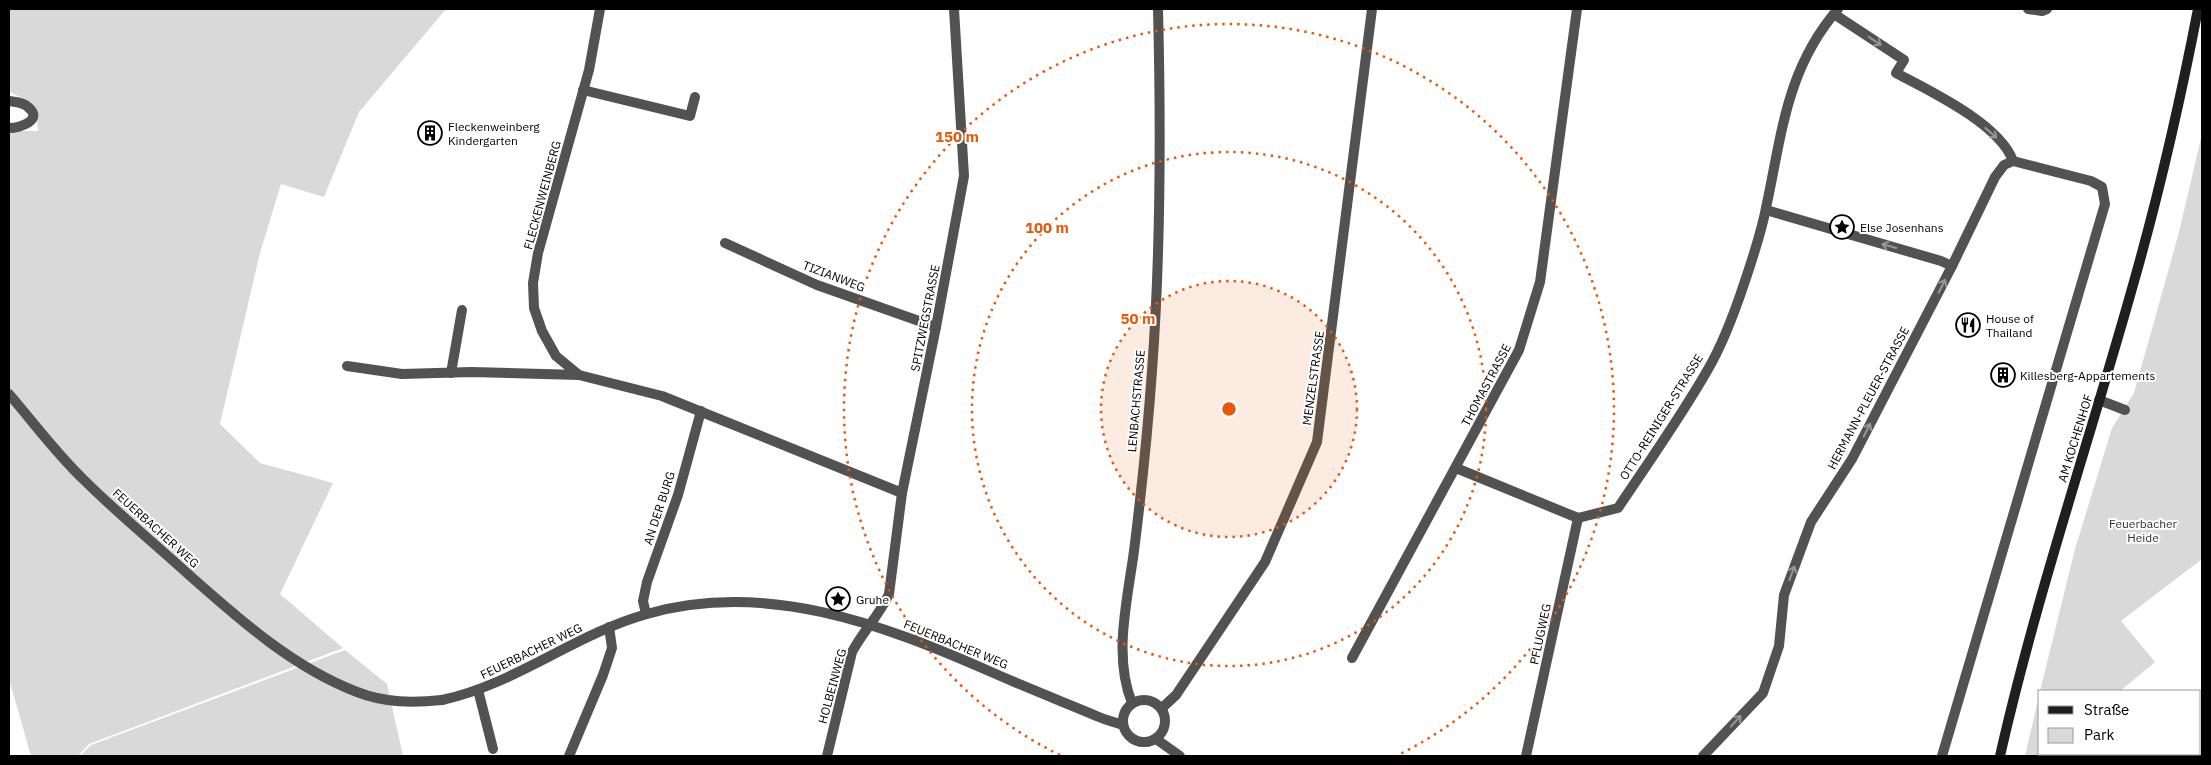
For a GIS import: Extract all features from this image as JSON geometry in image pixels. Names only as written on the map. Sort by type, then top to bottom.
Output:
[{"type":"main road","name":"AM KOCHENHOF","points":[[2000,756],[2030,636],[2161,178],[2178,108],[2198,9]]},
{"type":"street","name":"FLECKENWEINBERG","points":[[579,375],[556,356],[542,331],[534,308],[533,282],[538,253],[590,70],[600,9]]},
{"type":"street","name":"SPITZWEGSTRASSE","points":[[870,625],[883,608],[889,594],[902,493],[936,327],[964,176],[954,9]]},
{"type":"street","name":"LENBACHSTRASSE","points":[[1132,703],[1126,687],[1122,644],[1135,543],[1152,370],[1159,216],[1158,9]]},
{"type":"street","name":"MENZELSTRASSE","points":[[1162,708],[1176,695],[1266,562],[1317,442],[1372,9]]},
{"type":"street","name":"THOMASTRASSE","points":[[1352,658],[1519,350],[1540,282],[1577,9]]},
{"type":"street","points":[[2028,9],[2042,11],[2047,9]]},
{"type":"street","points":[[1836,11],[1904,60],[1896,73],[1963,109],[2005,145],[2013,161],[2091,181],[2102,187],[2105,204],[1942,756]]},
{"type":"street","name":"OTTO-REINIGER-STRASSE","points":[[1578,518],[1618,508],[1707,371],[1735,310],[1751,262],[1766,210],[1783,122],[1792,88],[1812,43],[1836,11]]},
{"type":"street","points":[[583,90],[690,116],[696,97]]},
{"type":"street","points":[[9,101],[21,103],[29,107],[32,114],[31,121],[25,126],[9,128]]},
{"type":"street","name":"HERMANN-PLEUER-STRASSE","points":[[1703,756],[1763,693],[1779,646],[1784,595],[1811,522],[1852,459],[1952,266],[1995,177],[2004,165],[2013,161]]},
{"type":"street","points":[[1766,210],[1941,261],[1952,266]]},
{"type":"street","name":"TIZIANWEG","points":[[724,243],[817,285],[936,327]]},
{"type":"street","points":[[451,373],[462,310]]},
{"type":"street","name":"FLECKENWEINBERG","points":[[347,366],[402,374],[579,375],[662,396],[701,410],[902,493]]},
{"type":"street","name":"FEUERBACHER WEG","points":[[9,394],[83,479],[213,596],[251,628],[295,660],[325,678],[358,692],[386,700],[415,702],[442,700],[497,683],[565,647],[609,627],[646,614],[703,603],[748,602],[788,604],[827,612],[931,646],[1087,712],[1124,725],[1126,732],[1140,742],[1156,739]]},
{"type":"street","points":[[2099,400],[2124,410]]},
{"type":"street","name":"AN DER BURG","points":[[646,614],[643,601],[647,582],[678,495],[701,410]]},
{"type":"street","points":[[1456,468],[1578,518]]},
{"type":"street","name":"PFLUGWEG","points":[[1526,756],[1578,518]]},
{"type":"street","name":"HOLBEINWEG","points":[[827,756],[852,652],[860,637],[870,625]]},
{"type":"street","points":[[569,756],[603,675],[612,648],[609,627]]},
{"type":"street","points":[[478,690],[493,749]]},
{"type":"street","points":[[1124,725],[1124,716],[1132,703],[1140,700],[1156,703],[1162,708],[1165,716],[1165,725],[1162,733],[1156,739],[1180,756]]},
{"type":"green space","points":[[9,9],[446,9],[359,112],[324,197],[281,184],[260,253],[220,424],[260,463],[333,483],[280,594],[343,648],[89,744],[78,756],[31,756],[9,679],[9,131],[38,131],[36,107],[9,91]]},
{"type":"green space","name":"Feuerbacher Heide","points":[[2202,134],[2202,559],[2121,621],[2155,662],[2121,690],[2040,690],[2075,549],[2112,428],[2134,393],[2178,236]]},
{"type":"green space","points":[[345,650],[387,684],[403,756],[80,756],[91,745]]},
{"type":"green space","points":[[2038,701],[2038,755],[2126,755],[2125,756],[2025,756]]},
{"type":"place","name":"Fleckenweinberg Kindergarten","points":[[430,133]]},
{"type":"place","name":"Else Josenhans","points":[[1842,227]]},
{"type":"place","name":"House of Thailand","points":[[1968,325]]},
{"type":"place","name":"Killesberg-Appartements","points":[[2003,375]]},
{"type":"place","name":"Gruhe","points":[[838,599]]}]
